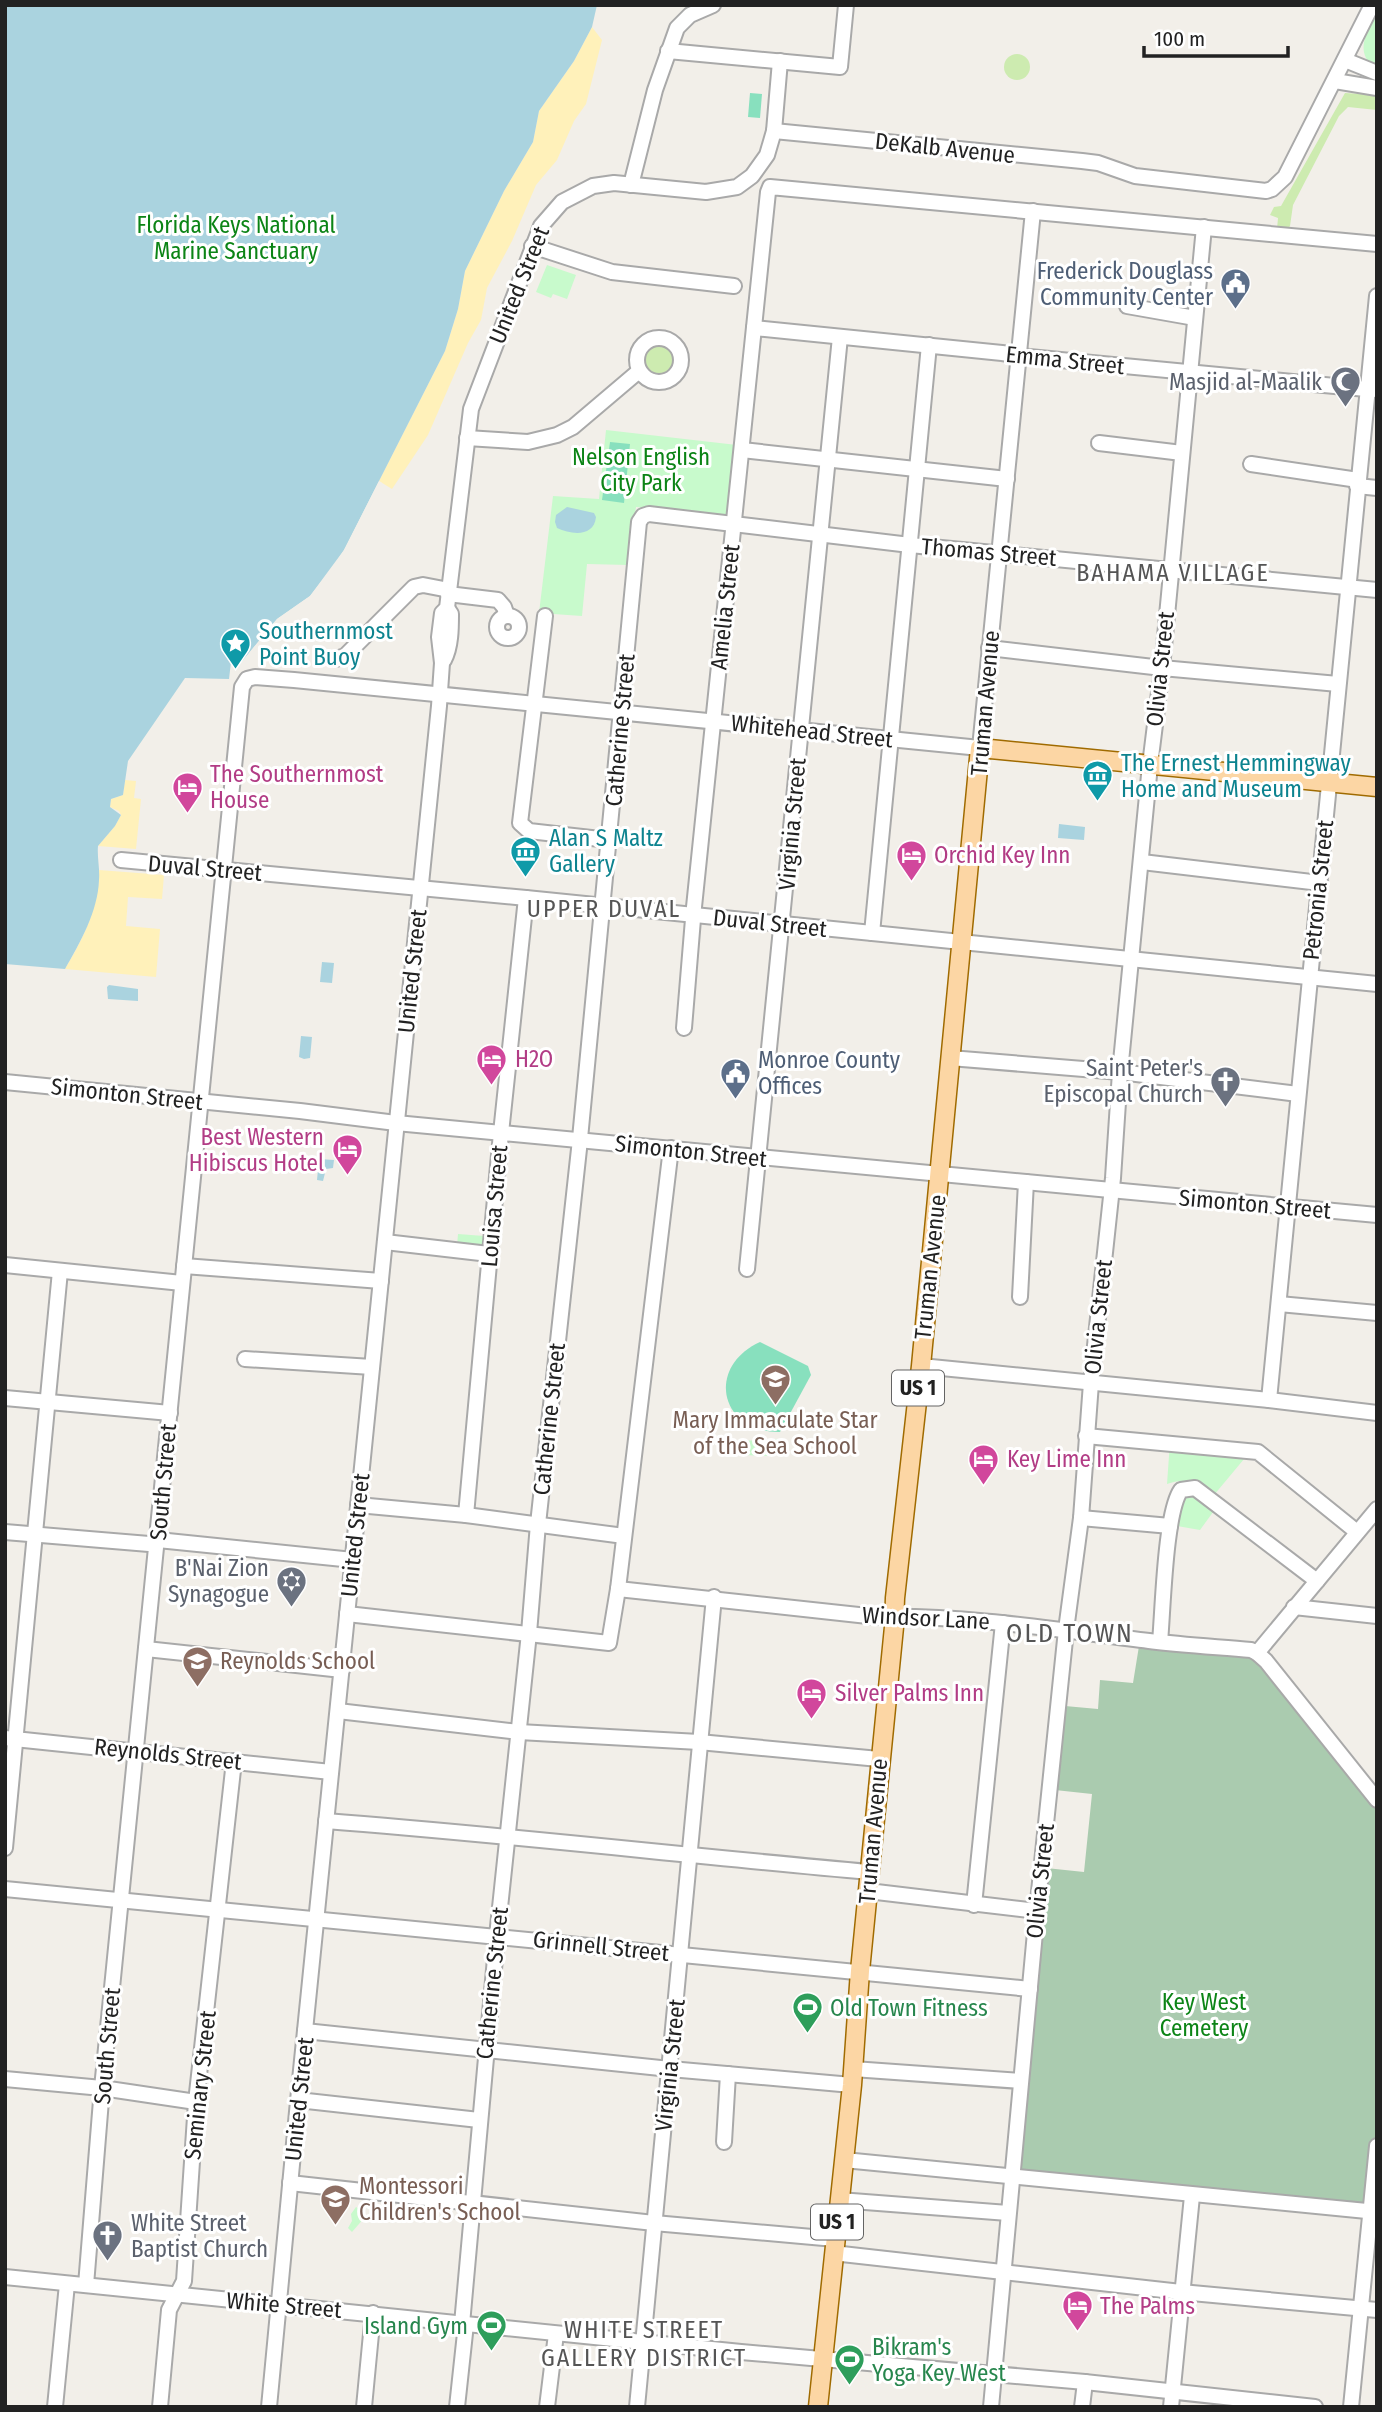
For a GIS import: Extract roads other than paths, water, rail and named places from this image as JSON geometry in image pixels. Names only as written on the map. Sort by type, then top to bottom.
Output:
[{"type":"main road","name":"Whitehead Street","points":[[980,748],[1377,788]]},
{"type":"main road","name":"Truman Avenue","points":[[818,2407],[853,2077],[879,1759],[921,1366],[980,748]]},
{"type":"street","points":[[713,5],[685,19],[677,28],[655,90],[631,185],[706,192],[737,187],[759,168],[767,155],[774,131],[780,61]]},
{"type":"street","points":[[668,51],[840,68],[846,5]]},
{"type":"street","points":[[1372,5],[1335,81],[1377,88]]},
{"type":"street","points":[[1345,60],[1377,74]]},
{"type":"street","name":"DeKalb Avenue","points":[[774,131],[1082,161],[1098,163],[1135,176],[1257,191],[1272,189],[1286,177],[1335,81]]},
{"type":"street","name":"United Street","points":[[270,2407],[298,2100],[440,694],[442,663],[439,637],[442,613],[448,597],[471,409],[532,246],[549,215],[576,192],[614,183],[631,185]]},
{"type":"street","name":"Amelia Street","points":[[684,1028],[733,524],[770,187],[1032,211]]},
{"type":"street","points":[[1032,211],[1377,244]]},
{"type":"street","name":"Truman Avenue","points":[[980,748],[1032,211]]},
{"type":"street","name":"Olivia Street","points":[[991,2407],[1010,2177],[1066,1630],[1081,1518],[1086,1436],[1111,1191],[1120,1072],[1205,228]]},
{"type":"street","points":[[532,246],[612,272],[734,286]]},
{"type":"street","name":"Petronia Street","points":[[1269,1400],[1346,587],[1357,483],[1372,389],[1377,296]]},
{"type":"street","points":[[1127,306],[1195,318]]},
{"type":"street","name":"Emma Street","points":[[754,328],[1372,389]]},
{"type":"street","name":"Virginia Street","points":[[747,1269],[840,337]]},
{"type":"street","points":[[872,933],[929,345]]},
{"type":"street","points":[[467,438],[528,442],[557,435],[573,427],[639,371]]},
{"type":"street","points":[[1099,443],[1182,453]]},
{"type":"street","points":[[741,450],[1007,479]]},
{"type":"street","points":[[1251,464],[1377,488]]},
{"type":"street","name":"Thomas Street","points":[[643,516],[649,514],[910,545],[1377,590]]},
{"type":"street","name":"Catherine Street","points":[[457,2407],[479,2120],[497,1936],[603,906],[639,522],[643,516]]},
{"type":"street","points":[[336,659],[345,656],[414,587],[423,585],[448,597],[498,600],[505,607],[507,617]]},
{"type":"street","points":[[545,616],[520,823],[529,831],[609,839]]},
{"type":"street","points":[[989,648],[1162,668],[1338,684]]},
{"type":"street","name":"Whitehead Street","points":[[247,680],[255,677],[294,680],[980,748]]},
{"type":"street","name":"South Street","points":[[86,2285],[102,2088],[223,870],[243,687],[247,680]]},
{"type":"street","name":"Duval Street","points":[[121,860],[1377,984]]},
{"type":"street","points":[[1142,862],[1320,883]]},
{"type":"street","name":"Louisa Street","points":[[466,1515],[489,1254],[526,898]]},
{"type":"street","points":[[950,1058],[1120,1072],[1298,1094]]},
{"type":"street","name":"Simonton Street","points":[[5,1082],[361,1117],[396,1123],[1377,1215]]},
{"type":"street","points":[[347,1614],[609,1643],[618,1589],[671,1148]]},
{"type":"street","points":[[1020,1297],[1026,1182]]},
{"type":"street","points":[[386,1242],[489,1254]]},
{"type":"street","points":[[5,1265],[182,1283]]},
{"type":"street","points":[[184,1266],[381,1281]]},
{"type":"street","points":[[5,1848],[11,1738],[35,1535],[60,1271]]},
{"type":"street","points":[[1279,1304],[1377,1313]]},
{"type":"street","points":[[245,1359],[372,1367]]},
{"type":"street","points":[[921,1366],[1377,1413]]},
{"type":"street","points":[[5,1398],[170,1413]]},
{"type":"street","points":[[1086,1436],[1258,1452],[1357,1532]]},
{"type":"street","points":[[1160,1642],[1170,1526],[1175,1498],[1181,1490],[1195,1488],[1317,1581]]},
{"type":"street","points":[[358,1505],[466,1515],[624,1536]]},
{"type":"street","points":[[1377,1509],[1257,1653],[1377,1800]]},
{"type":"street","points":[[1081,1518],[1170,1526]]},
{"type":"street","points":[[5,1532],[149,1544],[158,1539],[353,1560]]},
{"type":"street","name":"Windsor Lane","points":[[618,1589],[714,1597],[877,1617],[908,1615],[1003,1623],[1257,1653]]},
{"type":"street","name":"Virginia Street","points":[[637,2407],[714,1597]]},
{"type":"street","points":[[1294,1607],[1377,1616]]},
{"type":"street","points":[[974,1905],[1003,1623]]},
{"type":"street","points":[[146,1650],[342,1670]]},
{"type":"street","points":[[338,1711],[519,1732],[699,1742],[879,1759]]},
{"type":"street","name":"Reynolds Street","points":[[11,1738],[331,1772]]},
{"type":"street","name":"Seminary Street","points":[[160,2407],[169,2310],[184,2281],[196,2102],[234,1761]]},
{"type":"street","points":[[326,1821],[870,1872]]},
{"type":"street","name":"Grinnell Street","points":[[5,1889],[1030,1989]]},
{"type":"street","points":[[868,1892],[1037,1911]]},
{"type":"street","points":[[305,2031],[728,2074],[1020,2081]]},
{"type":"street","points":[[724,2142],[728,2074]]},
{"type":"street","points":[[5,2079],[102,2088],[196,2102]]},
{"type":"street","points":[[298,2100],[479,2120]]},
{"type":"street","points":[[1351,2407],[1374,2212],[1377,2146]]},
{"type":"street","points":[[844,2160],[1374,2212]]},
{"type":"street","points":[[290,2183],[654,2223],[834,2246],[1003,2272],[1377,2310]]},
{"type":"street","points":[[1172,2400],[1192,2196]]},
{"type":"street","points":[[839,2200],[1008,2213]]},
{"type":"street","name":"White Street","points":[[5,2277],[556,2334],[1085,2382],[1172,2400],[1315,2407]]},
{"type":"street","points":[[55,2407],[67,2284]]},
{"type":"street","points":[[364,2407],[373,2313]]},
{"type":"street","points":[[547,2407],[556,2334]]},
{"type":"street","points":[[1082,2407],[1085,2382]]},
{"type":"water","name":"Florida Keys National Marine Sanctuary","points":[[5,5],[597,5],[592,27],[574,61],[539,111],[533,142],[504,191],[465,271],[458,309],[445,351],[344,550],[310,596],[277,619],[240,664],[231,662],[229,679],[185,678],[128,761],[123,795],[111,799],[110,807],[121,815],[98,846],[98,892],[92,915],[65,969],[5,964]]},
{"type":"water","points":[[567,507],[594,513],[594,524],[581,533],[557,528],[556,515]]},
{"type":"water","points":[[1059,824],[1085,827],[1084,840],[1058,838]]},
{"type":"water","points":[[322,962],[334,963],[332,983],[320,982]]},
{"type":"water","points":[[109,985],[138,989],[138,1001],[108,999]]},
{"type":"water","points":[[301,1036],[312,1037],[310,1058],[299,1057]]},
{"type":"water","points":[[319,1159],[334,1160],[333,1168],[326,1169],[323,1181],[317,1180]]},
{"type":"place","name":"Frederick Douglass Community Center","points":[[1236,311]]},
{"type":"place","name":"Masjid al-Maalik","points":[[1345,409]]},
{"type":"place","name":"Southernmost Point Buoy","points":[[236,671]]},
{"type":"place","name":"The Ernest Hemmingway Home and Museum","points":[[1098,803]]},
{"type":"place","name":"The Southernmost House","points":[[187,814]]},
{"type":"place","name":"Alan S Maltz Gallery","points":[[526,878]]},
{"type":"place","name":"Orchid Key Inn","points":[[911,882]]},
{"type":"place","name":"H2O","points":[[492,1086]]},
{"type":"place","name":"Monroe County Offices","points":[[735,1100]]},
{"type":"place","name":"Saint Peter's Episcopal Church","points":[[1226,1108]]},
{"type":"place","name":"Best Western Hibiscus Hotel","points":[[347,1177]]},
{"type":"place","name":"Mary Immaculate Star of the Sea School","points":[[775,1406]]},
{"type":"place","name":"Key Lime Inn","points":[[984,1486]]},
{"type":"place","name":"B'Nai Zion Synagogue","points":[[292,1608]]},
{"type":"place","name":"Reynolds School","points":[[197,1688]]},
{"type":"place","name":"Silver Palms Inn","points":[[812,1720]]},
{"type":"place","name":"Old Town Fitness","points":[[807,2035]]},
{"type":"place","name":"Montessori Children's School","points":[[336,2226]]},
{"type":"place","name":"White Street Baptist Church","points":[[108,2263]]},
{"type":"place","name":"The Palms","points":[[1077,2333]]},
{"type":"place","name":"Island Gym","points":[[491,2353]]},
{"type":"place","name":"Bikram's Yoga Key West","points":[[849,2387]]},
{"type":"district","name":"BAHAMA VILLAGE","points":[[1173,573]]},
{"type":"district","name":"UPPER DUVAL","points":[[604,909]]},
{"type":"district","name":"OLD TOWN","points":[[1070,1633]]},
{"type":"district","name":"WHITE STREET GALLERY DISTRICT","points":[[644,2344]]},
{"type":"park label","name":"Nelson English City Park","points":[[641,470]]},
{"type":"park label","name":"Key West Cemetery","points":[[1204,2015]]}]
